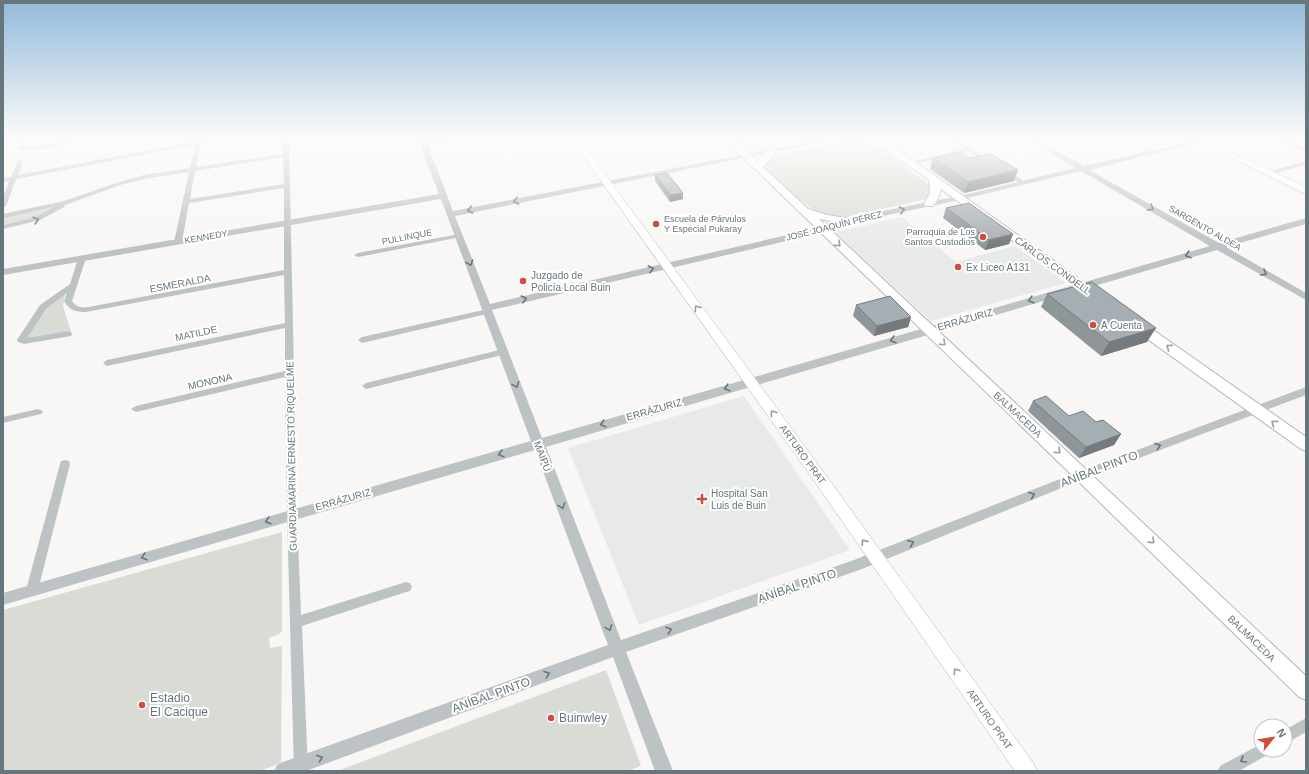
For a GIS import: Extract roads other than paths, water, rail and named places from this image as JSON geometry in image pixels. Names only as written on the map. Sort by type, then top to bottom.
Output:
[{"type":"main road","name":"ARTURO PRAT","points":[[601,176],[751,381],[1027,771]]},
{"type":"main road","name":"BALMACEDA","points":[[767,176],[1306,690]]},
{"type":"main road","name":"CARLOS CONDELL","points":[[929,176],[1106,302]]},
{"type":"main road","points":[[1276,176],[1306,191]]},
{"type":"main road","points":[[1286,176],[1306,186]]},
{"type":"main road","points":[[929,204],[935,197],[936,186],[934,180]]},
{"type":"main road","points":[[804,211],[826,218],[850,221]]},
{"type":"main road","points":[[1125,316],[1306,445]]},
{"type":"street","points":[[3,180],[23,176]]},
{"type":"street","points":[[3,216],[66,203],[131,181],[158,176]]},
{"type":"street","points":[[178,242],[191,176]]},
{"type":"street","name":"GUARDIAMARINA ERNESTO RIQUELME","points":[[286,176],[292,514],[301,768]]},
{"type":"street","name":"MAIPÚ","points":[[436,176],[664,771]]},
{"type":"street","name":"KENNEDY","points":[[3,272],[410,202],[429,202],[447,205],[607,184],[646,176]]},
{"type":"street","points":[[1012,176],[1022,182]]},
{"type":"street","name":"JOSÉ JOAQUÍN PÉREZ","points":[[487,309],[850,221],[959,198],[1047,176]]},
{"type":"street","name":"SARGENTO ALDEA","points":[[1096,176],[1306,297]]},
{"type":"street","points":[[3,206],[13,178]]},
{"type":"street","points":[[186,202],[286,186]]},
{"type":"street","points":[[3,227],[38,220],[66,203]]},
{"type":"street","name":"ERRÁZURIZ","points":[[3,599],[1306,221]]},
{"type":"street","name":"PULLINQUE","points":[[358,255],[459,236]]},
{"type":"street","points":[[68,334],[24,341],[21,340],[43,307],[73,285],[82,258]]},
{"type":"street","name":"ESMERALDA","points":[[73,285],[68,301],[69,304],[75,308],[98,308],[288,272]]},
{"type":"street","points":[[362,340],[487,309]]},
{"type":"street","name":"MATILDE","points":[[107,363],[289,325]]},
{"type":"street","points":[[366,386],[503,352]]},
{"type":"street","name":"MONONA","points":[[136,409],[289,374]]},
{"type":"street","name":"ANÍBAL PINTO","points":[[283,771],[301,768],[617,649],[875,557],[1082,475],[1306,391]]},
{"type":"street","points":[[3,420],[38,412]]},
{"type":"street","points":[[32,590],[65,464]]},
{"type":"street","points":[[296,622],[406,587]]},
{"type":"street","points":[[1293,732],[1306,725]]},
{"type":"street","points":[[1225,771],[1253,755]]},
{"type":"place","name":"Escuela de Párvulos Y Especial Pukaray","points":[[656,224]]},
{"type":"place","name":"Parroquia de Los Santos Custodios","points":[[983,237]]},
{"type":"place","name":"Ex Liceo A131","points":[[958,267]]},
{"type":"place","name":"Juzgado de Policía Local Buin","points":[[523,281]]},
{"type":"place","name":"A Cuenta","points":[[1093,325]]},
{"type":"place","name":"Hospital San Luis de Buin","points":[[702,499]]},
{"type":"place","name":"Estadio El Cacique","points":[[142,705]]},
{"type":"place","name":"Buinwley","points":[[551,718]]}]
